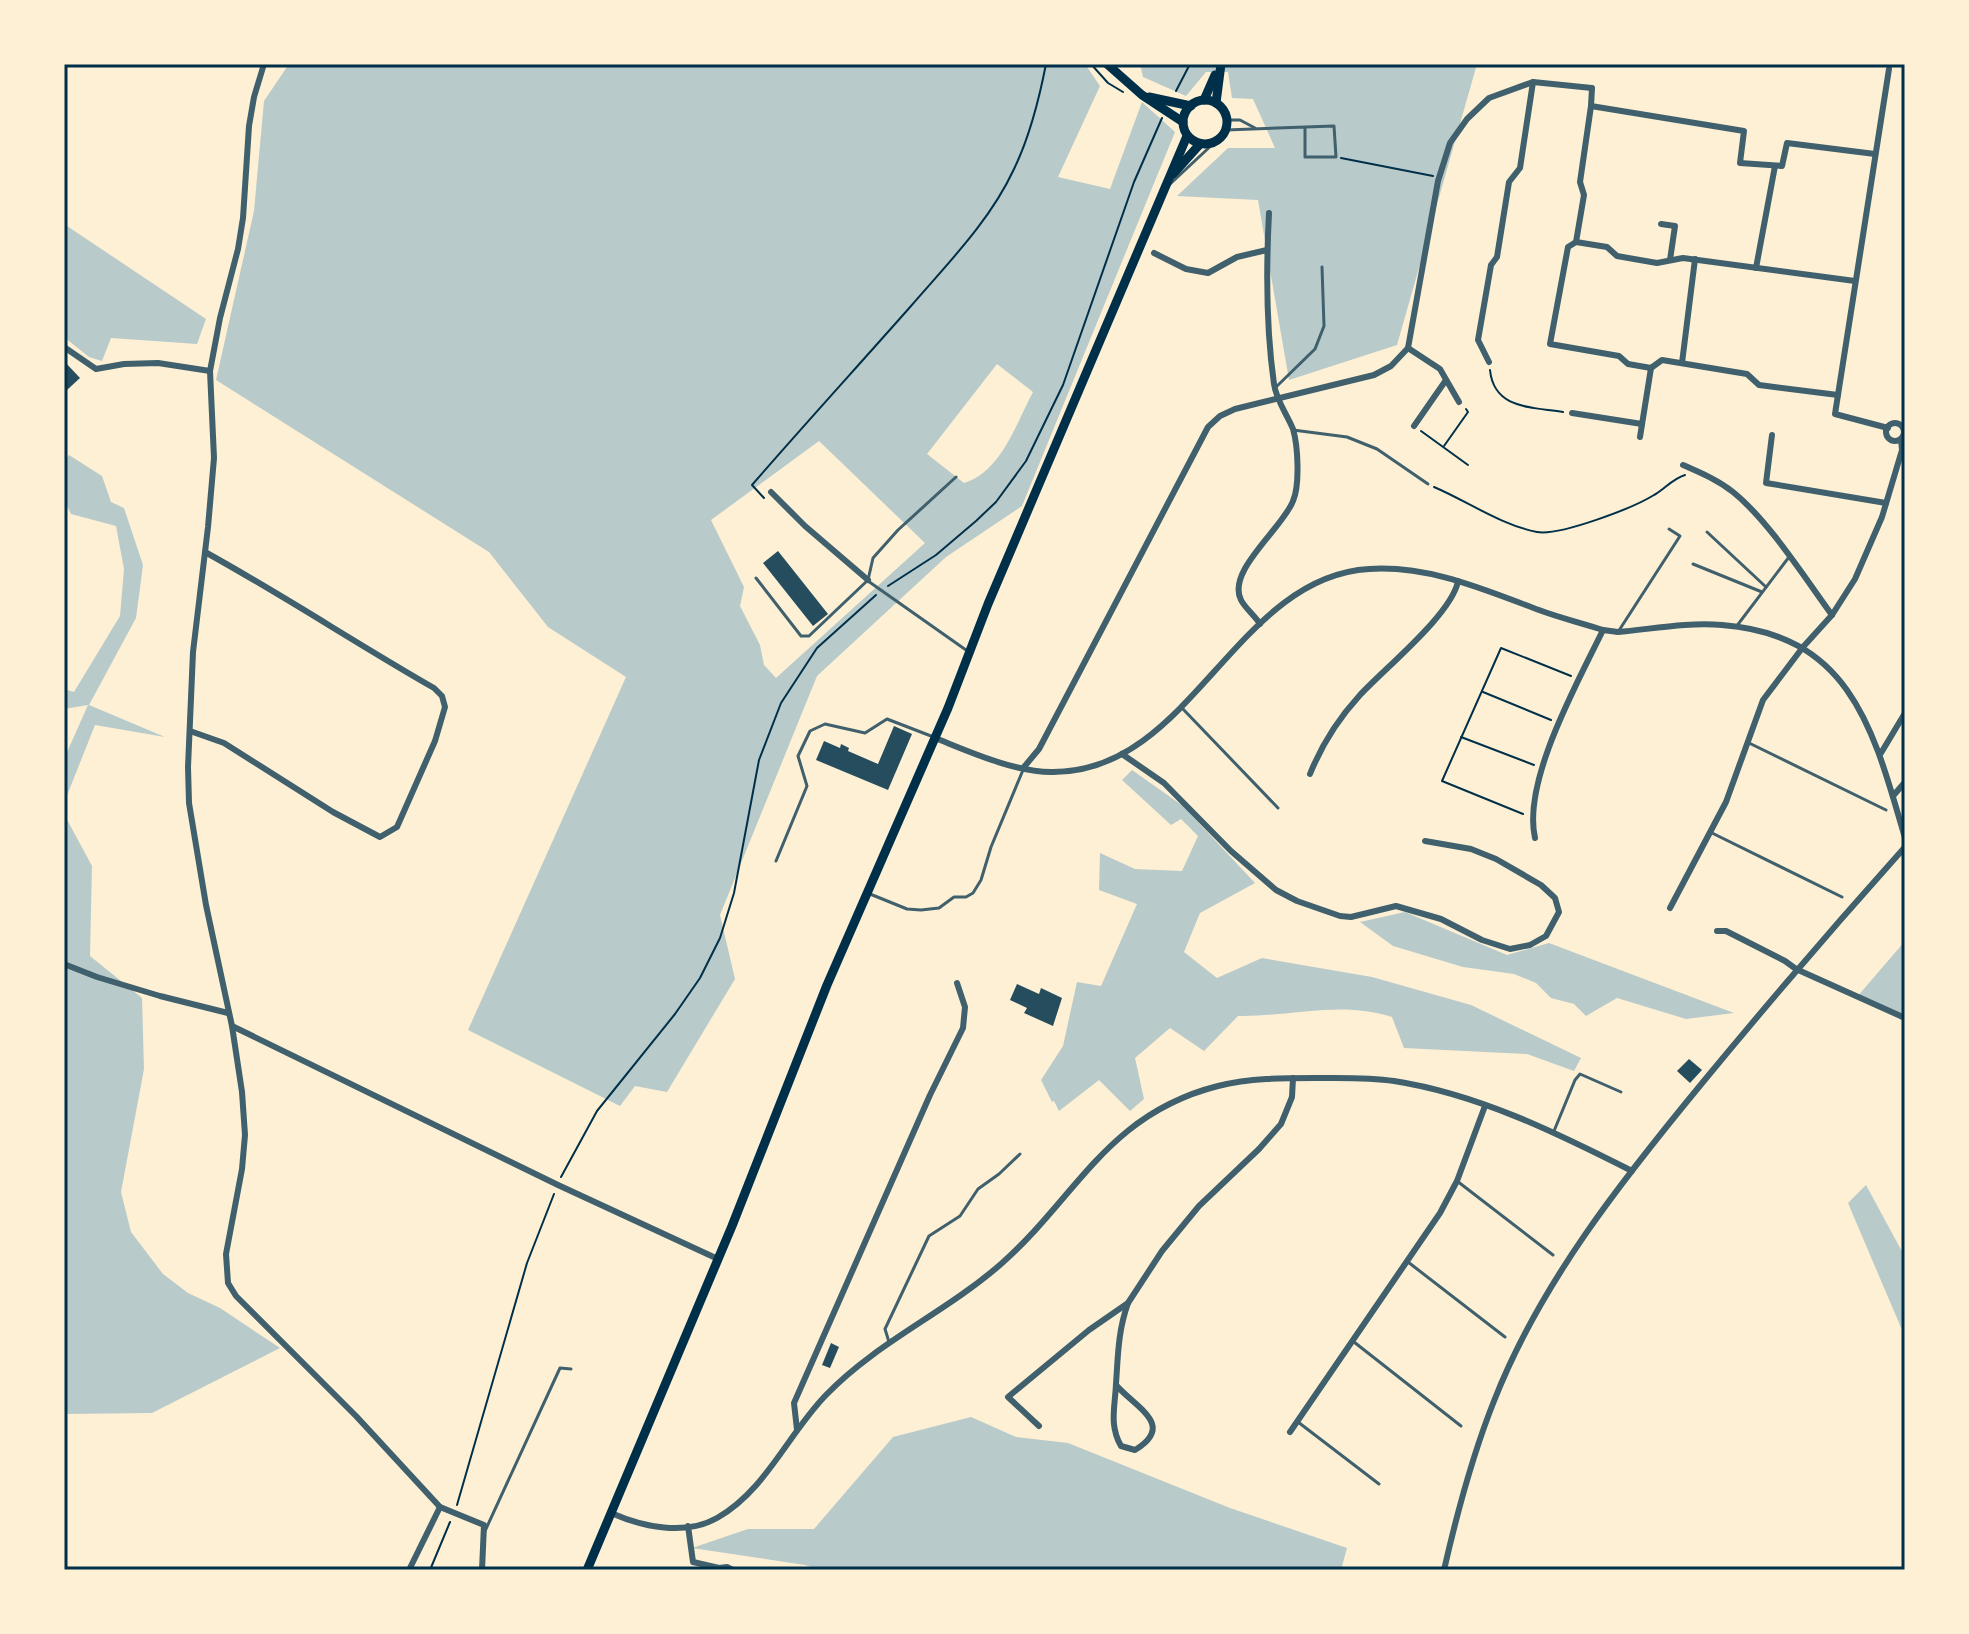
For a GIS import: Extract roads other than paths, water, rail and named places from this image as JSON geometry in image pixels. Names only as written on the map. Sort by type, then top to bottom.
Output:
[{"type":"main road","points":[[1107,64],[1142,95],[1181,120],[1187,136],[1200,144],[1215,142],[1226,125],[1222,108],[1216,103],[1204,100],[1187,105],[1156,102]]},
{"type":"main road","points":[[1204,100],[1220,64]]},
{"type":"main road","points":[[1216,103],[1220,64]]},
{"type":"main road","points":[[1181,120],[1187,105]]},
{"type":"main road","points":[[587,1570],[718,1259],[866,892],[935,738],[1187,136]]},
{"type":"main road","points":[[1168,180],[1200,144]]},
{"type":"street","points":[[264,64],[249,126],[238,249],[210,371],[214,458],[193,652],[190,731],[189,803],[232,1026],[245,1135],[240,1182],[226,1254],[228,1283],[236,1296],[356,1416],[440,1507],[484,1525],[482,1570]]},
{"type":"street","points":[[1670,908],[1726,802],[1763,700],[1832,615],[1855,579],[1886,503],[1902,450],[1904,427],[1896,423],[1888,428],[1835,414],[1889,69]]},
{"type":"street","points":[[1489,362],[1478,340],[1491,265],[1497,257],[1509,182],[1520,168],[1533,82]]},
{"type":"street","points":[[1024,767],[1039,749],[1208,427],[1220,416],[1235,409],[1374,375],[1391,366],[1408,348],[1439,177],[1450,143],[1480,104],[1489,98],[1533,82],[1592,88],[1580,182],[1584,195],[1576,242]]},
{"type":"street","points":[[1591,106],[1744,131],[1740,163],[1782,166],[1787,143],[1875,154]]},
{"type":"street","points":[[1756,268],[1775,166]]},
{"type":"street","points":[[1260,624],[1240,599],[1240,582],[1247,563],[1275,530],[1294,500],[1297,467],[1293,430],[1275,388],[1267,287],[1269,213]]},
{"type":"street","points":[[1661,224],[1675,226],[1670,260]]},
{"type":"street","points":[[1651,368],[1628,364],[1619,356],[1550,344],[1568,247],[1576,242],[1607,247],[1617,256],[1657,263],[1695,259],[1855,281]]},
{"type":"street","points":[[1154,253],[1186,269],[1208,273],[1237,257],[1267,250]]},
{"type":"street","points":[[1682,363],[1695,259]]},
{"type":"street","points":[[64,347],[96,369],[158,363],[210,371]]},
{"type":"street","points":[[1408,348],[1440,369],[1459,402]]},
{"type":"street","points":[[1640,437],[1651,368],[1662,360],[1747,374],[1759,385],[1838,395]]},
{"type":"street","points":[[1414,426],[1446,380]]},
{"type":"street","points":[[1572,413],[1642,424]]},
{"type":"street","points":[[1888,428],[1888,438],[1894,441],[1901,439]]},
{"type":"street","points":[[1772,435],[1766,483],[1886,503]]},
{"type":"street","points":[[1683,465],[1709,476],[1734,492],[1789,557],[1832,615]]},
{"type":"street","points":[[771,492],[868,580]]},
{"type":"street","points":[[190,731],[224,743],[333,812],[380,837],[397,827],[422,776],[444,714],[442,696],[434,688],[205,552]]},
{"type":"street","points":[[935,738],[978,756],[1024,767],[1049,772],[1076,770],[1122,754],[1152,733],[1182,708],[1260,624],[1299,593],[1325,580],[1360,571],[1423,571],[1603,630],[1618,632],[1701,625],[1736,627],[1760,631],[1803,647],[1833,673],[1857,703],[1881,753],[1905,838]]},
{"type":"street","points":[[1310,774],[1332,730],[1357,698],[1439,615],[1456,591],[1458,581]]},
{"type":"street","points":[[1535,838],[1533,804],[1542,769],[1559,723],[1603,630]]},
{"type":"street","points":[[1881,753],[1905,713]]},
{"type":"street","points":[[1122,754],[1164,783],[1231,851],[1276,890],[1297,901],[1351,917],[1396,906],[1441,919],[1482,940],[1510,949],[1530,945],[1546,936],[1559,912],[1555,898],[1541,885],[1496,859],[1471,849],[1425,841]]},
{"type":"street","points":[[1893,796],[1905,782]]},
{"type":"street","points":[[1444,1570],[1471,1467],[1494,1400],[1521,1343],[1558,1278],[1632,1171],[1796,969],[1905,847]]},
{"type":"street","points":[[1717,931],[1726,931],[1796,969],[1901,1016]]},
{"type":"street","points":[[64,964],[122,985],[228,1013]]},
{"type":"street","points":[[797,1430],[794,1403],[930,1095],[963,1028],[965,1007],[957,983]]},
{"type":"street","points":[[232,1026],[558,1185],[718,1259]]},
{"type":"street","points":[[611,1513],[663,1528],[715,1519],[743,1499],[769,1470],[824,1397],[857,1366],[1002,1263],[1102,1151],[1145,1117],[1216,1086],[1256,1078],[1356,1078],[1395,1082],[1485,1106],[1554,1131],[1632,1171]]},
{"type":"street","points":[[1116,1385],[1131,1403],[1152,1419],[1155,1429],[1149,1441],[1135,1450],[1121,1446],[1114,1433],[1116,1385],[1120,1326],[1128,1303],[1162,1251],[1199,1206],[1281,1124],[1292,1097],[1293,1078]]},
{"type":"street","points":[[1290,1432],[1408,1262],[1457,1181],[1485,1106]]},
{"type":"street","points":[[1039,1426],[1008,1397],[1067,1346],[1128,1303]]},
{"type":"street","points":[[409,1570],[440,1507]]},
{"type":"street","points":[[687,1570],[693,1562],[688,1526]]},
{"type":"street","points":[[693,1562],[733,1570]]},
{"type":"lane","points":[[1226,125],[1240,120],[1255,128]]},
{"type":"lane","points":[[1226,125],[1305,129],[1334,126],[1336,157],[1305,157],[1305,129]]},
{"type":"lane","points":[[1163,190],[1215,142]]},
{"type":"lane","points":[[1275,388],[1315,349],[1324,326],[1322,267]]},
{"type":"lane","points":[[1293,430],[1347,437],[1377,449],[1428,484]]},
{"type":"lane","points":[[756,578],[801,636],[809,636],[868,580],[873,558],[898,530],[956,477]]},
{"type":"lane","points":[[1618,632],[1680,536],[1669,529]]},
{"type":"lane","points":[[1707,532],[1766,587]]},
{"type":"lane","points":[[1736,627],[1789,557]]},
{"type":"lane","points":[[1693,564],[1762,592]]},
{"type":"lane","points":[[868,580],[969,652]]},
{"type":"lane","points":[[1182,708],[1278,808]]},
{"type":"lane","points":[[776,861],[807,786],[798,756],[810,731],[825,724],[865,733],[887,719],[935,738]]},
{"type":"lane","points":[[1747,742],[1886,810]]},
{"type":"lane","points":[[866,892],[907,909],[921,910],[939,908],[954,897],[966,897],[973,893],[981,880],[1024,767]]},
{"type":"lane","points":[[1710,832],[1842,897]]},
{"type":"lane","points":[[1554,1131],[1580,1074],[1621,1092]]},
{"type":"lane","points":[[889,1342],[885,1329],[929,1236],[960,1216],[978,1189],[1020,1154]]},
{"type":"lane","points":[[1457,1181],[1553,1255]]},
{"type":"lane","points":[[1408,1262],[1505,1337]]},
{"type":"lane","points":[[1354,1342],[1461,1426]]},
{"type":"lane","points":[[483,1534],[560,1368],[571,1369]]},
{"type":"lane","points":[[1298,1422],[1379,1484]]}]
